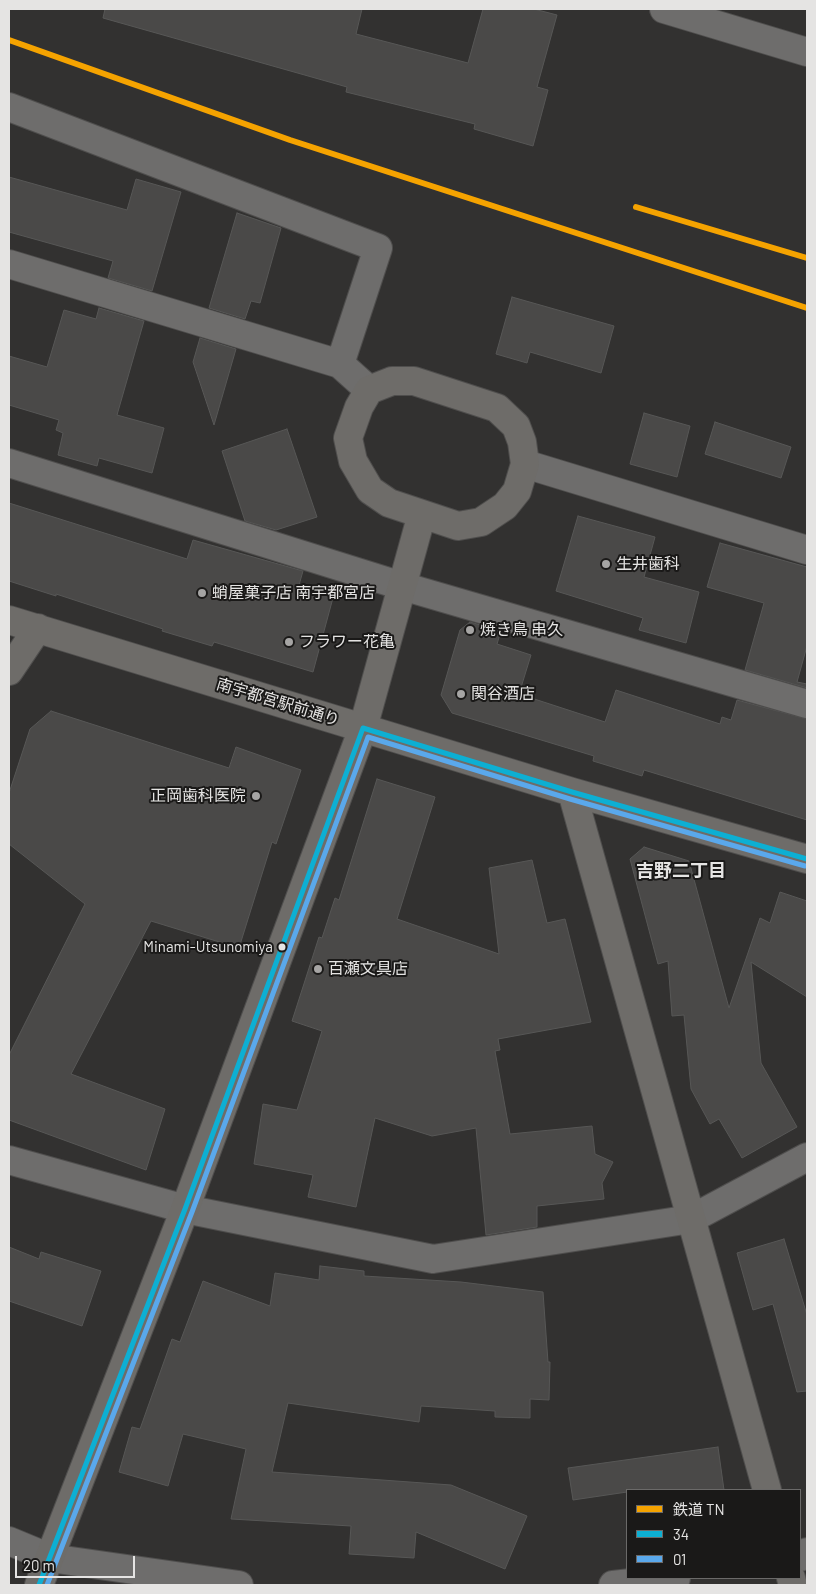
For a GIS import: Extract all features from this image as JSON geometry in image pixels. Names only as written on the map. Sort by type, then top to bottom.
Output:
[{"type":"street","points":[[664,9],[807,52]]},
{"type":"street","points":[[9,107],[378,248],[340,364]]},
{"type":"street","points":[[9,264],[340,364],[369,390]]},
{"type":"street","points":[[392,381],[414,381],[497,408],[516,426],[522,442],[525,464],[517,491],[505,506],[481,522],[458,526],[389,503],[370,490],[353,461],[348,438],[359,407],[369,390],[392,381]]},
{"type":"street","points":[[9,463],[402,586],[807,704]]},
{"type":"street","points":[[525,464],[807,550]]},
{"type":"street","points":[[39,1585],[185,1209],[363,728],[422,514]]},
{"type":"street","name":"南宇都宮駅前通り","points":[[9,620],[572,792],[807,859]]},
{"type":"street","points":[[9,671],[38,628]]},
{"type":"street","points":[[572,792],[767,1489]]},
{"type":"street","points":[[9,1160],[185,1209],[433,1259],[691,1219],[807,1157]]},
{"type":"street","points":[[9,1541],[50,1558],[240,1585]]},
{"type":"street","points":[[613,1585],[667,1579]]},
{"type":"building","points":[[105,9],[362,9],[356,34],[468,63],[483,9],[534,9],[557,15],[537,87],[548,90],[533,146],[474,129],[475,124],[346,92],[347,87],[103,18]]},
{"type":"building","points":[[9,177],[127,210],[136,179],[181,192],[152,291],[108,278],[113,261],[9,232]]},
{"type":"building","points":[[237,213],[281,228],[260,303],[251,301],[245,319],[209,308]]},
{"type":"building","points":[[512,297],[614,326],[601,373],[530,352],[527,363],[496,354]]},
{"type":"building","points":[[99,308],[144,321],[117,415],[164,428],[152,473],[99,458],[97,466],[58,455],[63,433],[56,430],[59,420],[9,405],[9,356],[47,367],[64,310],[96,319]]},
{"type":"building","points":[[200,338],[236,349],[214,425],[193,362]]},
{"type":"building","points":[[644,413],[690,426],[677,477],[630,464]]},
{"type":"building","points":[[715,422],[791,447],[781,478],[705,454]]},
{"type":"building","points":[[287,429],[317,517],[276,530],[245,521],[222,451]]},
{"type":"building","points":[[9,503],[187,559],[193,540],[303,571],[299,585],[334,594],[313,672],[214,642],[212,646],[162,631],[163,629],[56,594],[56,596],[9,581]]},
{"type":"building","name":"生井歯科","points":[[578,516],[655,537],[644,577],[699,592],[686,643],[639,630],[643,618],[556,591]]},
{"type":"building","points":[[720,543],[807,567],[807,646],[797,682],[807,684],[807,688],[745,670],[764,603],[707,587]]},
{"type":"building","points":[[470,622],[501,631],[497,644],[531,655],[519,694],[605,722],[616,690],[720,724],[722,717],[731,720],[737,700],[807,719],[807,820],[644,770],[642,776],[593,761],[594,756],[452,713],[441,695],[460,630]]},
{"type":"building","points":[[51,711],[229,768],[236,747],[301,770],[276,844],[272,842],[239,948],[151,921],[71,1074],[165,1109],[146,1170],[9,1120],[9,1055],[85,904],[9,844],[9,793],[30,729]]},
{"type":"building","points":[[377,779],[435,797],[397,919],[499,954],[489,868],[532,860],[547,923],[565,919],[591,1022],[498,1039],[500,1050],[495,1051],[510,1134],[592,1126],[595,1154],[613,1162],[602,1183],[604,1199],[537,1206],[537,1227],[486,1235],[476,1128],[432,1136],[375,1118],[356,1207],[308,1197],[313,1175],[254,1164],[263,1104],[297,1110],[322,1031],[292,1021],[319,937],[322,938],[335,898],[339,900]]},
{"type":"building","points":[[644,847],[689,861],[729,1008],[760,918],[770,923],[780,892],[807,901],[807,997],[751,962],[761,1063],[797,1127],[742,1158],[719,1119],[710,1124],[691,1089],[684,1015],[672,1016],[668,961],[658,964],[630,859]]},
{"type":"building","points":[[784,1239],[807,1315],[807,1391],[797,1392],[773,1304],[753,1310],[737,1253]]},
{"type":"building","points":[[9,1247],[39,1259],[41,1252],[101,1271],[82,1326],[9,1301]]},
{"type":"building","points":[[320,1266],[364,1271],[364,1276],[461,1282],[543,1292],[548,1362],[550,1362],[549,1400],[530,1399],[530,1418],[495,1417],[495,1411],[421,1406],[419,1422],[288,1403],[272,1472],[451,1485],[527,1516],[505,1569],[416,1532],[414,1558],[349,1554],[351,1526],[231,1519],[246,1449],[183,1434],[168,1486],[119,1472],[132,1427],[140,1429],[172,1339],[180,1342],[203,1281],[270,1306],[275,1273],[319,1280]]},
{"type":"building","points":[[718,1447],[724,1489],[626,1489],[626,1492],[573,1500],[568,1468]]},
{"type":"rail line","name":"TN","points":[[9,40],[290,140],[807,308]]},
{"type":"rail line","name":"TN","points":[[636,207],[807,258]]},
{"type":"transit line","name":"34","points":[[39,1585],[185,1209],[363,728],[572,792],[807,859]]},
{"type":"transit line","name":"01","points":[[47,1585],[192,1212],[368,737],[570,799],[805,866]]},
{"type":"place","name":"生井歯科","points":[[606,564]]},
{"type":"place","name":"蛸屋菓子店 南宇都宮店","points":[[202,593]]},
{"type":"place","name":"焼き鳥 串久","points":[[470,630]]},
{"type":"place","name":"フラワー花亀","points":[[289,642]]},
{"type":"place","name":"関谷酒店","points":[[461,694]]},
{"type":"place","name":"正岡歯科医院","points":[[256,796]]},
{"type":"place","name":"Minami-Utsunomiya","points":[[282,947]]},
{"type":"place","name":"百瀬文具店","points":[[318,969]]},
{"type":"district","name":"吉野二丁目","points":[[681,871]]}]
